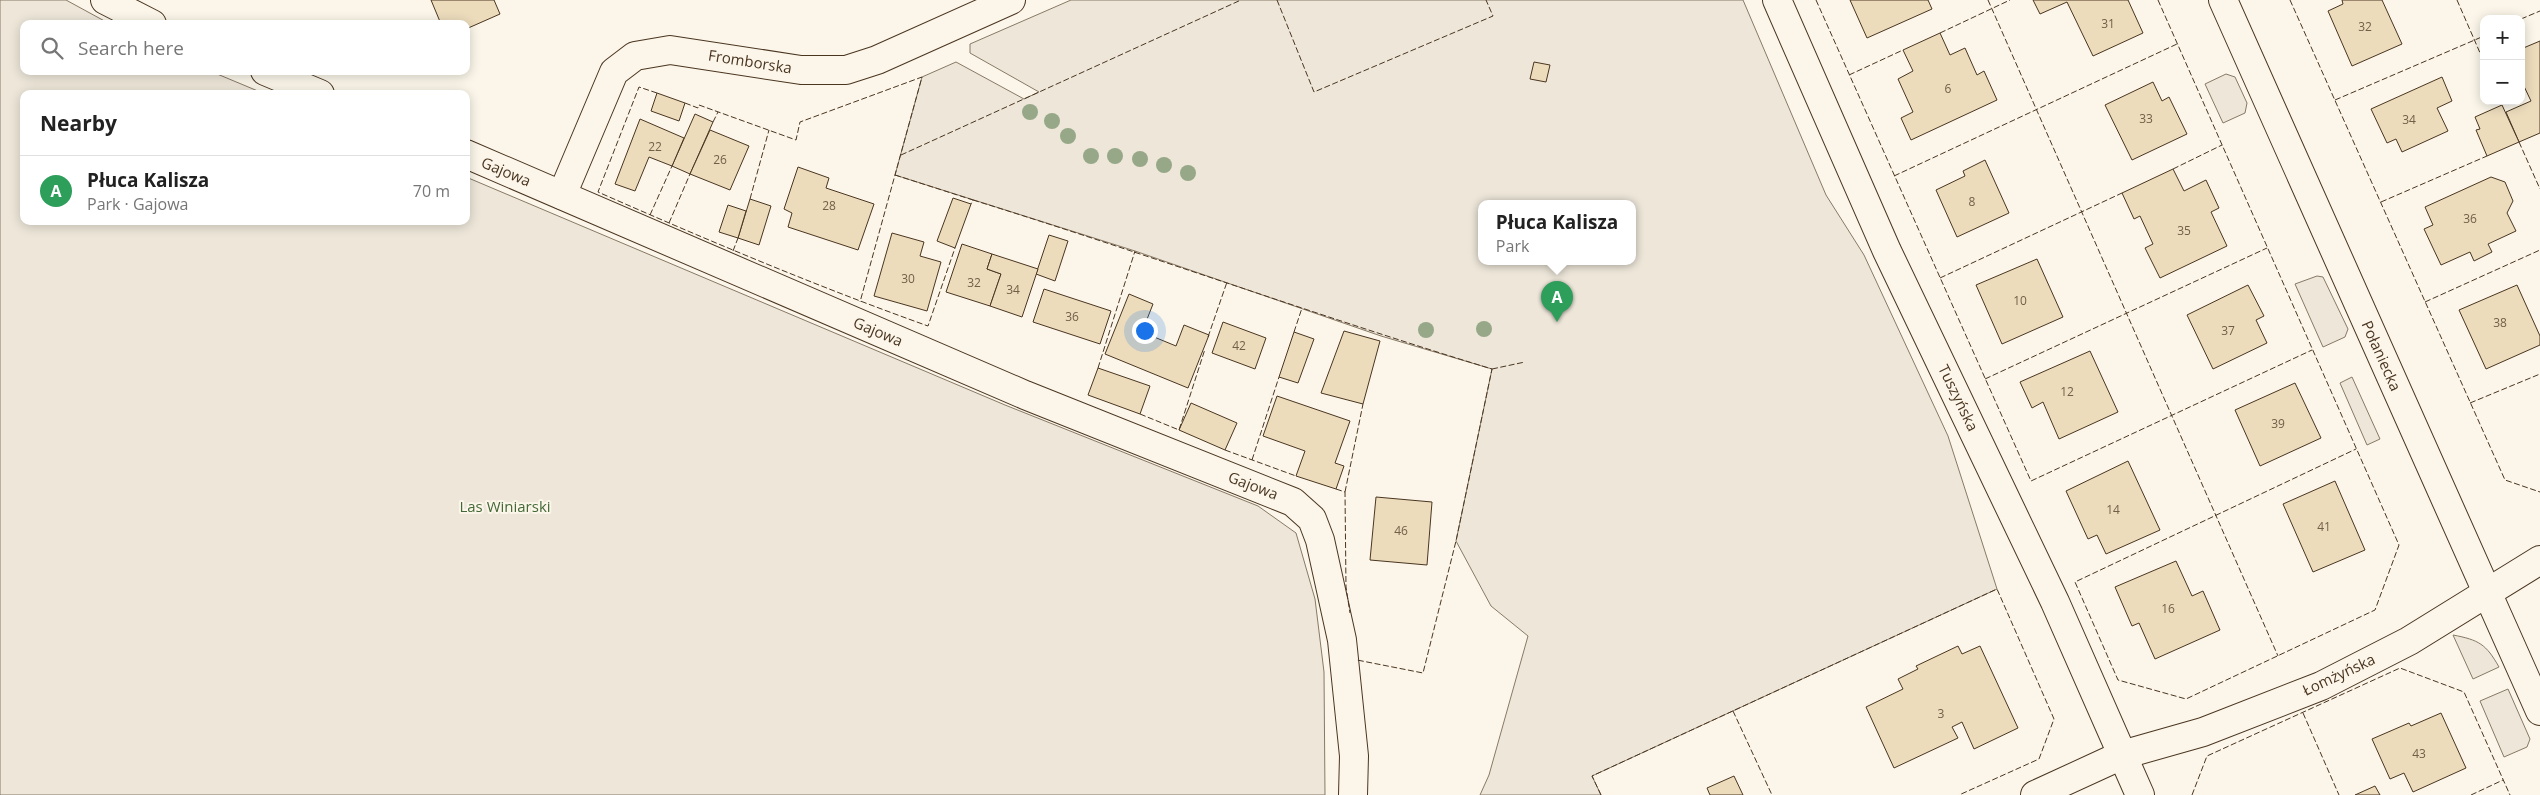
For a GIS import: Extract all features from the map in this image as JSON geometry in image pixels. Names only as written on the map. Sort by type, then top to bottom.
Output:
[{"type":"street","points":[[105,0],[144,20]]},
{"type":"street","name":"Fromborska","points":[[562,196],[614,72],[635,56],[670,50],[801,70],[846,70],[877,60],[1011,0]]},
{"type":"street","name":"Tuszyńska","points":[[1777,0],[1888,251],[2055,602],[2140,795]]},
{"type":"street","name":"Połaniecka","points":[[2223,0],[2540,711]]},
{"type":"street","points":[[275,75],[310,90]]},
{"type":"street","name":"Gajowa","points":[[470,156],[1025,395],[1293,502],[1312,519],[1320,540],[1342,640],[1354,756],[1353,795]]},
{"type":"street","name":"Łomżyńska","points":[[2035,795],[2122,755],[2203,732],[2321,686],[2410,641],[2540,560]]},
{"type":"green space","name":"Las Winiarski","points":[[0,0],[66,0],[103,20],[20,20],[20,75],[220,75],[255,90],[20,90],[20,225],[470,225],[470,179],[1005,405],[1258,506],[1296,533],[1315,599],[1324,672],[1325,795],[0,795]]},
{"type":"green space","points":[[1071,0],[1743,0],[1826,195],[1864,255],[1948,436],[1997,589],[1592,776],[1601,795],[1480,795],[1489,775],[1528,636],[1491,606],[1456,541],[1492,369],[1381,336],[1135,251],[895,175],[922,77],[956,62],[1024,99],[1039,92],[970,53],[970,44]]},
{"type":"green space","points":[[2226,74],[2235,77],[2247,103],[2245,113],[2223,123],[2205,84]]},
{"type":"green space","points":[[2317,276],[2323,277],[2348,329],[2345,337],[2323,347],[2295,284]]},
{"type":"green space","points":[[2352,377],[2380,439],[2367,445],[2340,383]]},
{"type":"green space","points":[[2453,635],[2481,644],[2490,653],[2499,667],[2473,679]]},
{"type":"green space","points":[[2508,689],[2530,739],[2527,747],[2504,757],[2480,701]]},
{"type":"building","points":[[431,0],[494,0],[500,14],[470,27],[470,20],[439,20]]},
{"type":"building","points":[[1850,0],[1928,0],[1932,9],[1867,38]]},
{"type":"building","points":[[2033,0],[2128,0],[2143,33],[2093,56],[2067,2],[2040,14]]},
{"type":"building","points":[[2342,0],[2382,0],[2402,44],[2352,66],[2328,11],[2343,4]]},
{"type":"building","points":[[1940,33],[1950,55],[1965,48],[1977,75],[1984,71],[1997,100],[1911,140],[1901,118],[1913,112],[1898,79],[1913,71],[1903,50]]},
{"type":"building","points":[[2540,41],[2540,133],[2519,142],[2506,112],[2531,101],[2525,88],[2525,47]]},
{"type":"building","points":[[1534,62],[1550,65],[1546,82],[1530,79]]},
{"type":"building","points":[[2442,77],[2452,101],[2437,108],[2448,131],[2402,152],[2396,139],[2387,143],[2371,109]]},
{"type":"building","points":[[2153,82],[2162,101],[2169,97],[2187,134],[2132,160],[2105,105]]},
{"type":"building","points":[[657,93],[685,103],[679,121],[651,111]]},
{"type":"building","points":[[2502,105],[2519,142],[2487,156],[2476,130],[2480,129],[2475,117]]},
{"type":"building","points":[[695,114],[713,122],[690,174],[672,166]]},
{"type":"building","points":[[640,119],[684,138],[672,166],[649,157],[635,191],[615,184]]},
{"type":"building","points":[[710,130],[749,146],[730,190],[690,174]]},
{"type":"building","points":[[1985,160],[2009,213],[1957,237],[1936,190],[1965,176],[1963,171]]},
{"type":"building","points":[[798,167],[829,178],[826,188],[874,204],[858,250],[788,227],[792,213],[784,209]]},
{"type":"building","points":[[2173,169],[2184,191],[2206,180],[2219,208],[2211,212],[2227,246],[2160,278],[2145,248],[2153,244],[2140,216],[2134,219],[2122,193]]},
{"type":"building","points":[[2491,177],[2505,182],[2513,201],[2507,213],[2516,231],[2488,244],[2492,252],[2474,261],[2470,252],[2441,265],[2424,229],[2433,225],[2425,207]]},
{"type":"building","points":[[953,198],[971,204],[955,248],[937,241]]},
{"type":"building","points":[[750,199],[771,206],[759,245],[738,238]]},
{"type":"building","points":[[728,205],[746,211],[738,238],[719,232]]},
{"type":"building","points":[[892,233],[924,242],[920,256],[941,262],[927,311],[874,296]]},
{"type":"building","points":[[1049,235],[1068,241],[1055,281],[1036,274]]},
{"type":"building","points":[[962,244],[992,254],[987,269],[1001,274],[990,306],[946,292]]},
{"type":"building","points":[[992,254],[1038,269],[1022,317],[990,306],[1001,274],[987,269]]},
{"type":"building","points":[[2037,259],[2063,317],[2002,344],[1976,285]]},
{"type":"building","points":[[2248,285],[2264,316],[2256,320],[2267,343],[2213,369],[2187,315]]},
{"type":"building","points":[[2517,285],[2540,336],[2540,345],[2486,369],[2459,310]]},
{"type":"building","points":[[1044,289],[1111,311],[1100,344],[1033,322]]},
{"type":"building","points":[[1129,294],[1153,304],[1142,332],[1176,346],[1184,325],[1209,335],[1188,388],[1105,354]]},
{"type":"building","points":[[1223,322],[1266,338],[1255,369],[1212,353]]},
{"type":"building","points":[[1344,331],[1380,341],[1363,404],[1321,393]]},
{"type":"building","points":[[1294,332],[1314,339],[1298,383],[1279,377]]},
{"type":"building","points":[[2090,351],[2118,412],[2059,439],[2043,402],[2032,408],[2020,382]]},
{"type":"building","points":[[1098,368],[1150,386],[1140,414],[1088,395]]},
{"type":"building","points":[[2295,383],[2321,438],[2260,466],[2235,410]]},
{"type":"building","points":[[1277,396],[1350,421],[1335,463],[1344,466],[1336,489],[1296,476],[1305,451],[1263,436]]},
{"type":"building","points":[[1191,403],[1237,423],[1225,450],[1179,430]]},
{"type":"building","points":[[2128,461],[2160,530],[2106,554],[2097,535],[2088,539],[2066,491]]},
{"type":"building","points":[[2335,481],[2365,550],[2313,572],[2283,504]]},
{"type":"building","points":[[1376,497],[1432,502],[1427,565],[1370,560]]},
{"type":"building","points":[[2176,561],[2192,596],[2203,591],[2220,630],[2155,659],[2139,623],[2132,626],[2115,587]]},
{"type":"building","points":[[1958,646],[1962,654],[1980,646],[2018,728],[1974,749],[1962,722],[1952,727],[1958,738],[1894,768],[1866,707],[1903,689],[1898,679],[1918,669],[1916,666]]},
{"type":"building","points":[[2441,713],[2466,768],[2413,792],[2404,773],[2390,779],[2372,739],[2409,723],[2411,726]]},
{"type":"building","points":[[1734,776],[1743,795],[1710,795],[1707,788]]},
{"type":"building","points":[[2375,786],[2380,795],[2355,795]]},
{"type":"fence","points":[[901,155],[1241,0]]},
{"type":"fence","points":[[1277,0],[1314,92],[1493,16],[1486,0]]},
{"type":"fence","points":[[1816,0],[2031,481],[2312,350]]},
{"type":"fence","points":[[1988,0],[2278,656]]},
{"type":"fence","points":[[1940,33],[2010,0]]},
{"type":"fence","points":[[2158,0],[2399,545],[2375,610],[2186,699],[2118,680],[2075,582],[2356,449]]},
{"type":"fence","points":[[2290,0],[2505,480],[2540,492]]},
{"type":"fence","points":[[2457,0],[2483,60]]},
{"type":"fence","points":[[2525,17],[2540,11]]},
{"type":"fence","points":[[2335,100],[2480,38]]},
{"type":"fence","points":[[1894,176],[2177,44]]},
{"type":"fence","points":[[1849,75],[1903,50]]},
{"type":"fence","points":[[685,103],[698,108],[699,105],[796,140],[800,122],[922,77],[860,302]]},
{"type":"fence","points":[[657,93],[639,87],[598,192],[762,262],[928,326],[955,248]]},
{"type":"fence","points":[[713,122],[718,112]]},
{"type":"fence","points":[[750,199],[769,130]]},
{"type":"fence","points":[[2519,142],[2540,189]]},
{"type":"fence","points":[[2173,169],[2222,145]]},
{"type":"fence","points":[[2381,202],[2487,156]]},
{"type":"fence","points":[[650,215],[672,166]]},
{"type":"fence","points":[[669,223],[690,174]]},
{"type":"fence","points":[[895,175],[973,200],[971,204]]},
{"type":"fence","points":[[1940,278],[2122,193]]},
{"type":"fence","points":[[973,200],[1492,369],[1456,541],[1423,673],[1357,660]]},
{"type":"fence","points":[[733,251],[738,238]]},
{"type":"fence","points":[[1985,379],[2267,248]]},
{"type":"fence","points":[[2425,302],[2540,250]]},
{"type":"fence","points":[[1098,368],[1135,251]]},
{"type":"fence","points":[[1208,337],[1227,282]]},
{"type":"fence","points":[[1294,332],[1302,308]]},
{"type":"fence","points":[[1140,414],[1179,430],[1205,349]]},
{"type":"fence","points":[[1492,369],[1525,362]]},
{"type":"fence","points":[[2470,403],[2540,374]]},
{"type":"fence","points":[[1252,460],[1279,377]]},
{"type":"fence","points":[[1345,492],[1363,404]]},
{"type":"fence","points":[[1225,450],[1296,476]]},
{"type":"fence","points":[[1336,489],[1345,492],[1346,587],[1350,613]]},
{"type":"fence","points":[[1601,795],[1592,776],[1997,589],[2054,719],[2039,759],[1959,795]]},
{"type":"fence","points":[[2192,795],[2207,756],[2400,668],[2464,692],[2510,795]]},
{"type":"fence","points":[[1733,711],[1772,795]]},
{"type":"fence","points":[[2303,713],[2339,795]]},
{"type":"fence","points":[[2471,795],[2503,780]]},
{"type":"place","name":"Płuca Kalisza","points":[[1557,322]]}]
